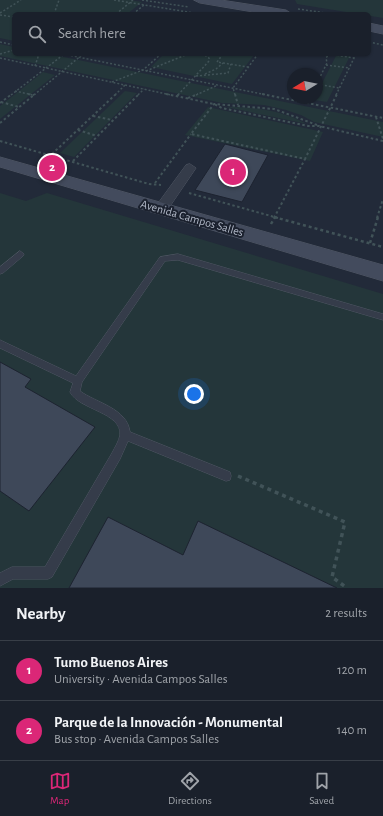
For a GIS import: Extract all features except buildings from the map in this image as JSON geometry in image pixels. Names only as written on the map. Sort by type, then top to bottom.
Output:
[{"type":"main road","points":[[196,4],[268,12]]},
{"type":"main road","points":[[371,27],[383,30]]},
{"type":"main road","name":"Avenida Campos Salles","points":[[0,162],[383,273]]},
{"type":"street","points":[[161,209],[190,168]]},
{"type":"lane","points":[[0,271],[20,254]]},
{"type":"lane","points":[[0,580],[12,573],[48,573],[116,456],[125,435],[123,424],[115,416],[80,397],[76,392],[78,381],[163,259],[178,257],[383,317]]},
{"type":"lane","points":[[0,344],[78,381]]},
{"type":"lane","points":[[125,435],[226,476]]},
{"type":"path","points":[[0,14],[22,0]]},
{"type":"path","points":[[55,12],[59,0]]},
{"type":"path","points":[[114,0],[188,12]]},
{"type":"path","points":[[119,12],[133,0]]},
{"type":"path","points":[[142,0],[196,4]]},
{"type":"path","points":[[135,12],[149,1]]},
{"type":"path","points":[[0,14],[12,17]]},
{"type":"path","points":[[0,42],[10,44]]},
{"type":"path","points":[[371,42],[383,45]]},
{"type":"path","points":[[0,54],[12,51]]},
{"type":"path","points":[[35,66],[38,56]]},
{"type":"path","points":[[0,102],[61,56]]},
{"type":"path","points":[[74,56],[287,99]]},
{"type":"path","points":[[144,70],[159,56]]},
{"type":"path","points":[[112,82],[182,56]]},
{"type":"path","points":[[176,96],[209,61],[209,58],[206,56]]},
{"type":"path","points":[[222,56],[217,62],[248,67]]},
{"type":"path","points":[[233,88],[256,56]]},
{"type":"path","points":[[323,71],[326,65],[327,56]]},
{"type":"path","points":[[271,224],[305,159],[319,126],[354,58],[341,56]]},
{"type":"path","points":[[0,123],[79,57]]},
{"type":"path","points":[[0,58],[214,104],[274,109],[319,126],[383,140],[376,117]]},
{"type":"path","points":[[205,74],[216,69],[223,63]]},
{"type":"path","points":[[195,76],[228,73],[231,64]]},
{"type":"path","points":[[326,65],[349,68]]},
{"type":"path","points":[[51,155],[126,85]]},
{"type":"path","points":[[188,99],[219,85]]},
{"type":"path","points":[[323,85],[339,88]]},
{"type":"path","points":[[233,88],[238,105]]},
{"type":"path","points":[[73,161],[144,89]]},
{"type":"path","points":[[15,91],[34,95]]},
{"type":"path","points":[[0,102],[19,107]]},
{"type":"path","points":[[214,104],[222,108],[308,126],[319,126]]},
{"type":"path","points":[[155,183],[214,104]]},
{"type":"path","points":[[312,104],[383,118]]},
{"type":"path","points":[[93,116],[113,121]]},
{"type":"path","points":[[78,130],[98,136]]},
{"type":"path","points":[[191,134],[305,159]]},
{"type":"path","points":[[0,141],[149,184],[155,183],[383,247]]},
{"type":"path","points":[[370,243],[383,199]]},
{"type":"path","points":[[379,214],[383,215]]},
{"type":"path","points":[[226,476],[236,475],[345,522],[332,577],[347,588]]},
{"type":"shaded area","points":[[0,0],[130,0],[142,2],[130,12],[12,12],[12,41],[0,38]]},
{"type":"shaded area","points":[[295,0],[383,0],[383,18],[371,16],[371,12],[346,12],[297,4]]},
{"type":"shaded area","points":[[0,44],[12,47],[12,56],[59,56],[287,102],[287,104],[295,104],[383,122],[383,137],[314,122],[301,115],[264,105],[222,103],[0,56]]},
{"type":"shaded area","points":[[162,56],[253,56],[232,84],[151,67]]},
{"type":"shaded area","points":[[336,56],[350,56],[327,102],[323,101],[323,81]]},
{"type":"shaded area","points":[[43,72],[55,75],[0,119],[0,106]]},
{"type":"shaded area","points":[[125,91],[137,93],[74,157],[60,153]]},
{"type":"shaded area","points":[[208,107],[323,132],[310,161],[185,135]]},
{"type":"shaded area","points":[[226,107],[277,112],[307,124]]},
{"type":"shaded area","points":[[0,193],[26,201],[47,193],[383,294],[383,588],[0,588]]},
{"type":"place","name":"Parque de la Innovación - Monumental","points":[[52,168]]},
{"type":"place","name":"Tumo Buenos Aires","points":[[233,172]]}]
